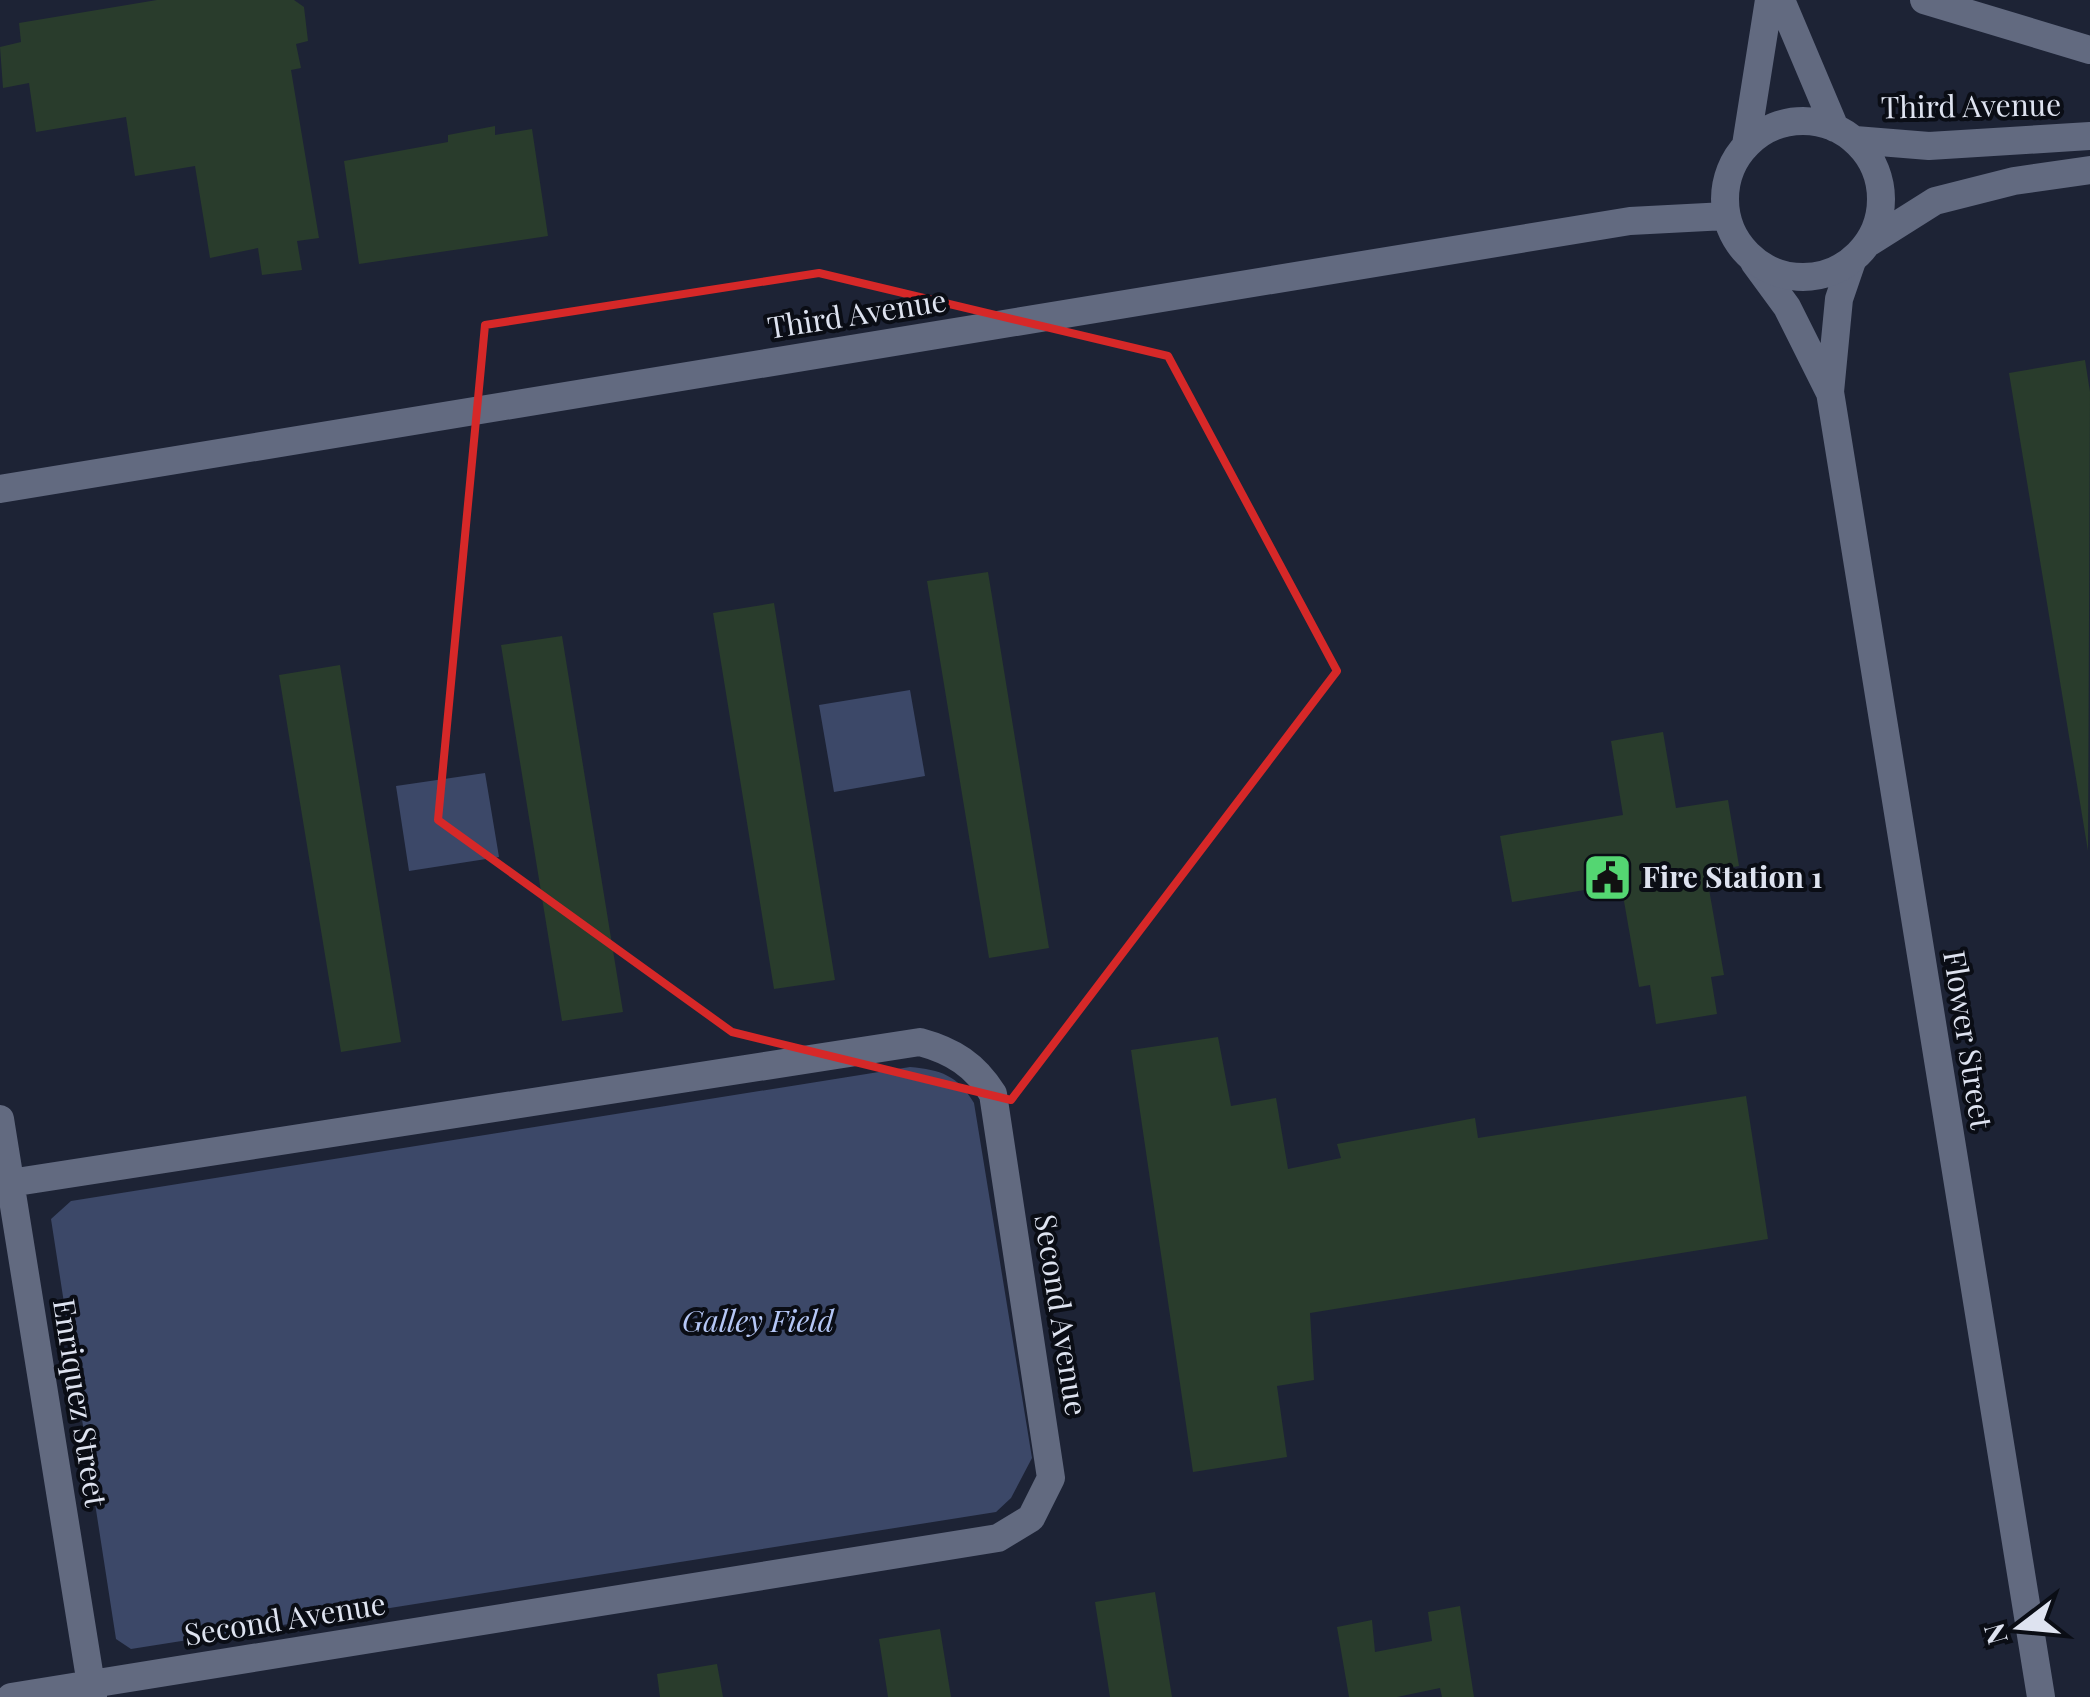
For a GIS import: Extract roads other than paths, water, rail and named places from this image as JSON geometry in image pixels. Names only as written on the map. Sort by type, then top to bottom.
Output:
[{"type":"street","points":[[1769,0],[1746,145],[1728,178],[1726,216],[1736,242],[1754,262],[1778,274],[1805,279],[1830,274],[1935,201],[2014,181],[2090,170]]},
{"type":"street","points":[[1781,0],[1845,134],[1878,177],[1882,199],[1861,251]]},
{"type":"street","points":[[1924,0],[2090,50]]},
{"type":"street","points":[[1746,145],[1766,129],[1791,121],[1845,134]]},
{"type":"street","name":"Third Avenue","points":[[1845,134],[1928,146],[2090,136]]},
{"type":"street","name":"Third Avenue","points":[[0,489],[1630,221],[1726,216]]},
{"type":"street","name":"Flower Street","points":[[1861,251],[1839,300],[1830,392],[2041,1697]]},
{"type":"street","name":"Flower Street","points":[[1754,262],[1787,307],[1830,392]]},
{"type":"street","name":"Second Avenue","points":[[10,1183],[920,1042],[965,1060],[993,1094],[1052,1478],[1031,1518],[998,1538],[92,1690],[12,1697]]},
{"type":"street","name":"Enriquez Street","points":[[0,1119],[92,1690]]},
{"type":"place","name":"Fire Station 1","points":[[1607,878]]},
{"type":"park label","name":"Galley Field","points":[[758,1322]]}]
